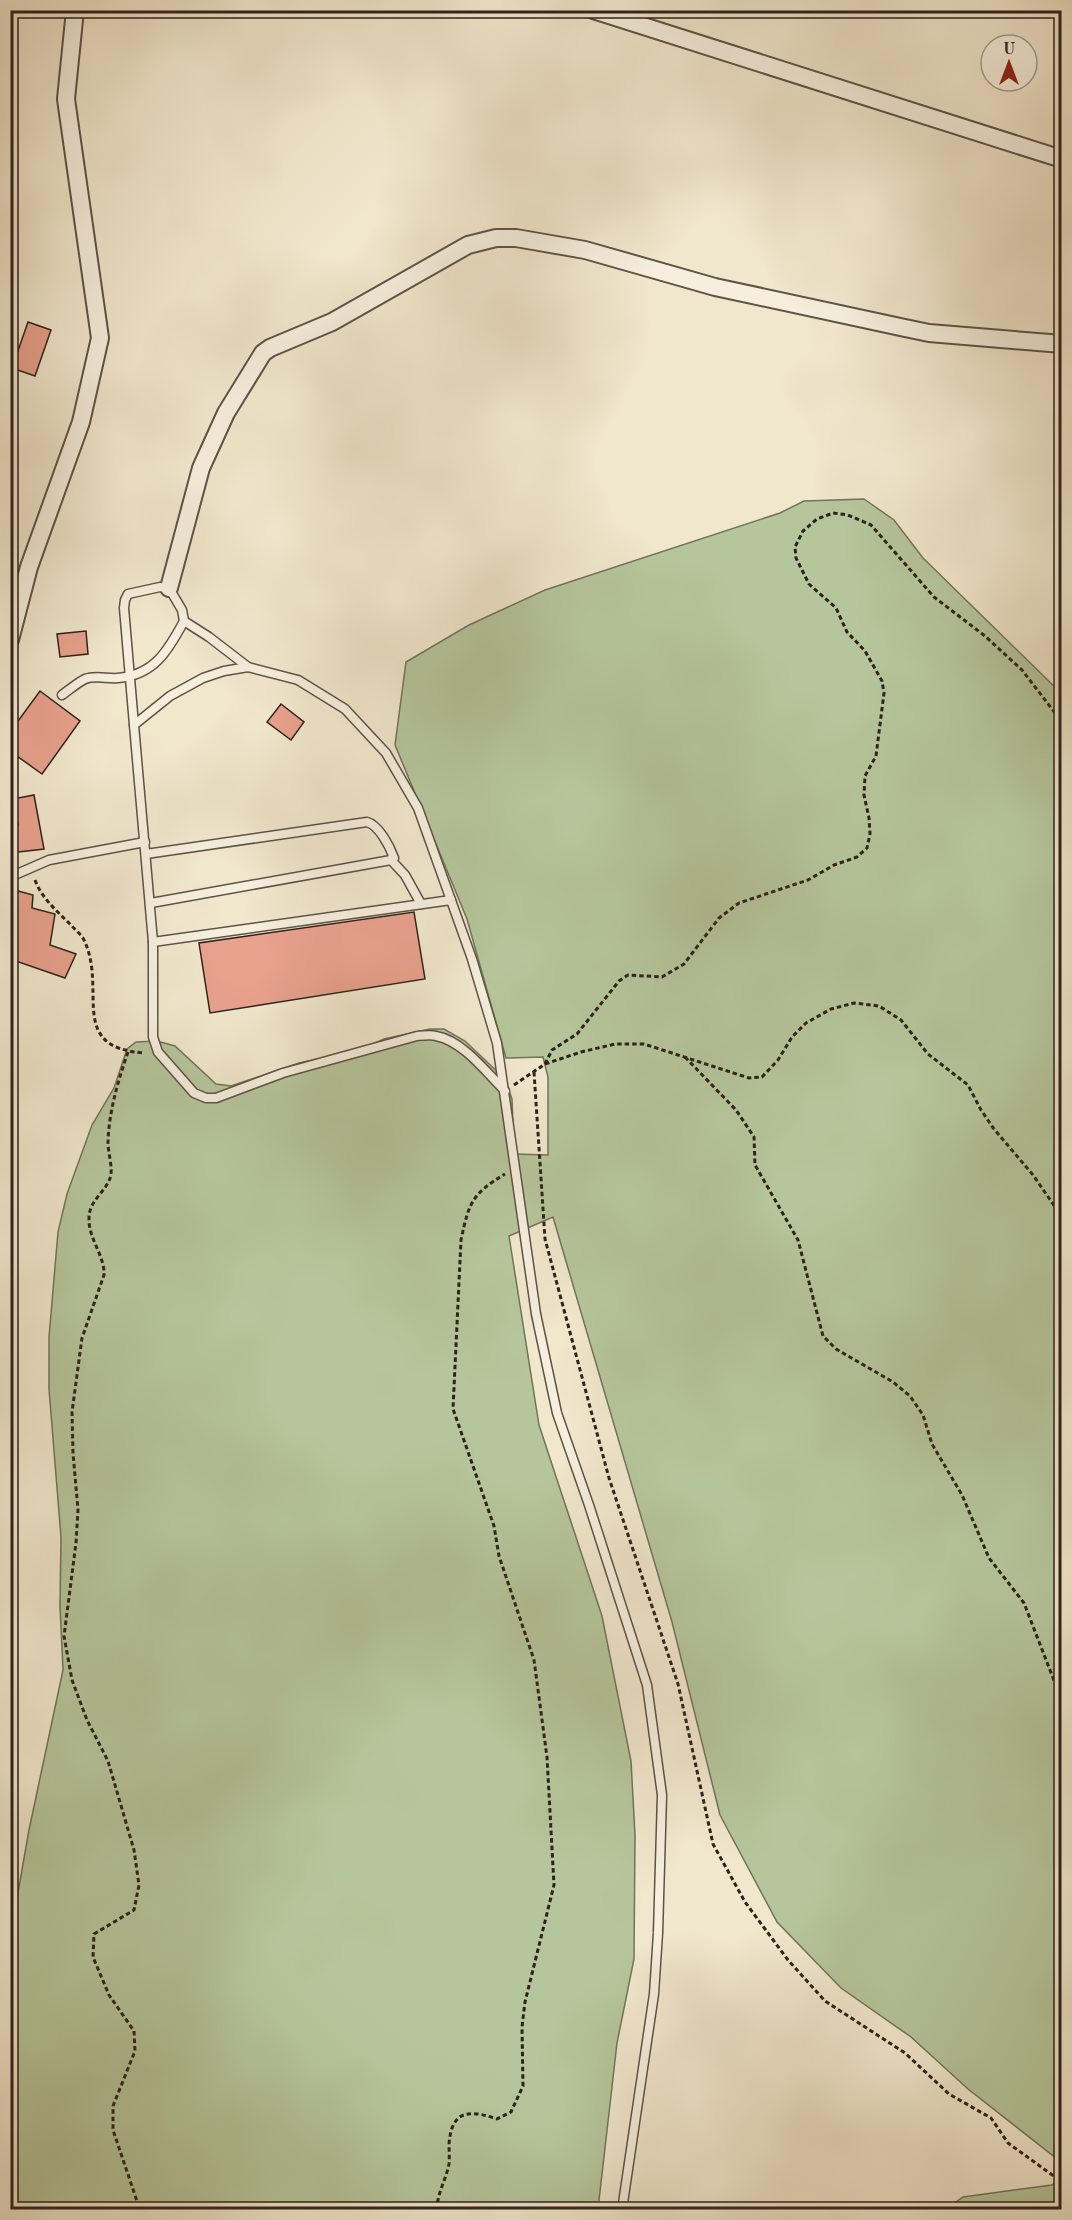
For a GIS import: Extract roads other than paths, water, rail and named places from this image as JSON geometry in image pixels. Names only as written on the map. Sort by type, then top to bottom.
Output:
[{"type":"street","points":[[10,640],[29,567],[81,422],[100,338],[66,99],[75,10]]},
{"type":"street","points":[[593,10],[1062,159]]},
{"type":"street","points":[[169,588],[201,468],[226,413],[263,353],[332,322],[454,252],[481,240],[516,238],[585,250],[652,271],[792,306],[913,330],[1062,344]]},
{"type":"lane","points":[[62,695],[85,680],[99,677],[117,678],[129,676],[147,671],[171,645],[184,621],[182,610],[169,588],[160,587],[134,592],[128,594],[125,600],[129,676],[151,903],[153,1037],[158,1052],[194,1093],[206,1098],[216,1098],[283,1073],[417,1036],[435,1035],[452,1042],[469,1055],[505,1091]]},
{"type":"lane","points":[[184,621],[248,667],[298,680],[345,709],[386,753],[418,808],[498,1043],[536,1314],[557,1413],[647,1685],[662,1795],[654,1994],[622,2210]]},
{"type":"lane","points":[[134,724],[170,696],[202,678],[248,667]]},
{"type":"lane","points":[[146,854],[367,822],[372,823],[376,828],[393,855],[391,860]]},
{"type":"lane","points":[[10,877],[49,860],[145,842]]},
{"type":"lane","points":[[391,860],[405,875],[421,904]]},
{"type":"lane","points":[[151,903],[391,860]]},
{"type":"lane","points":[[153,942],[451,900]]}]
